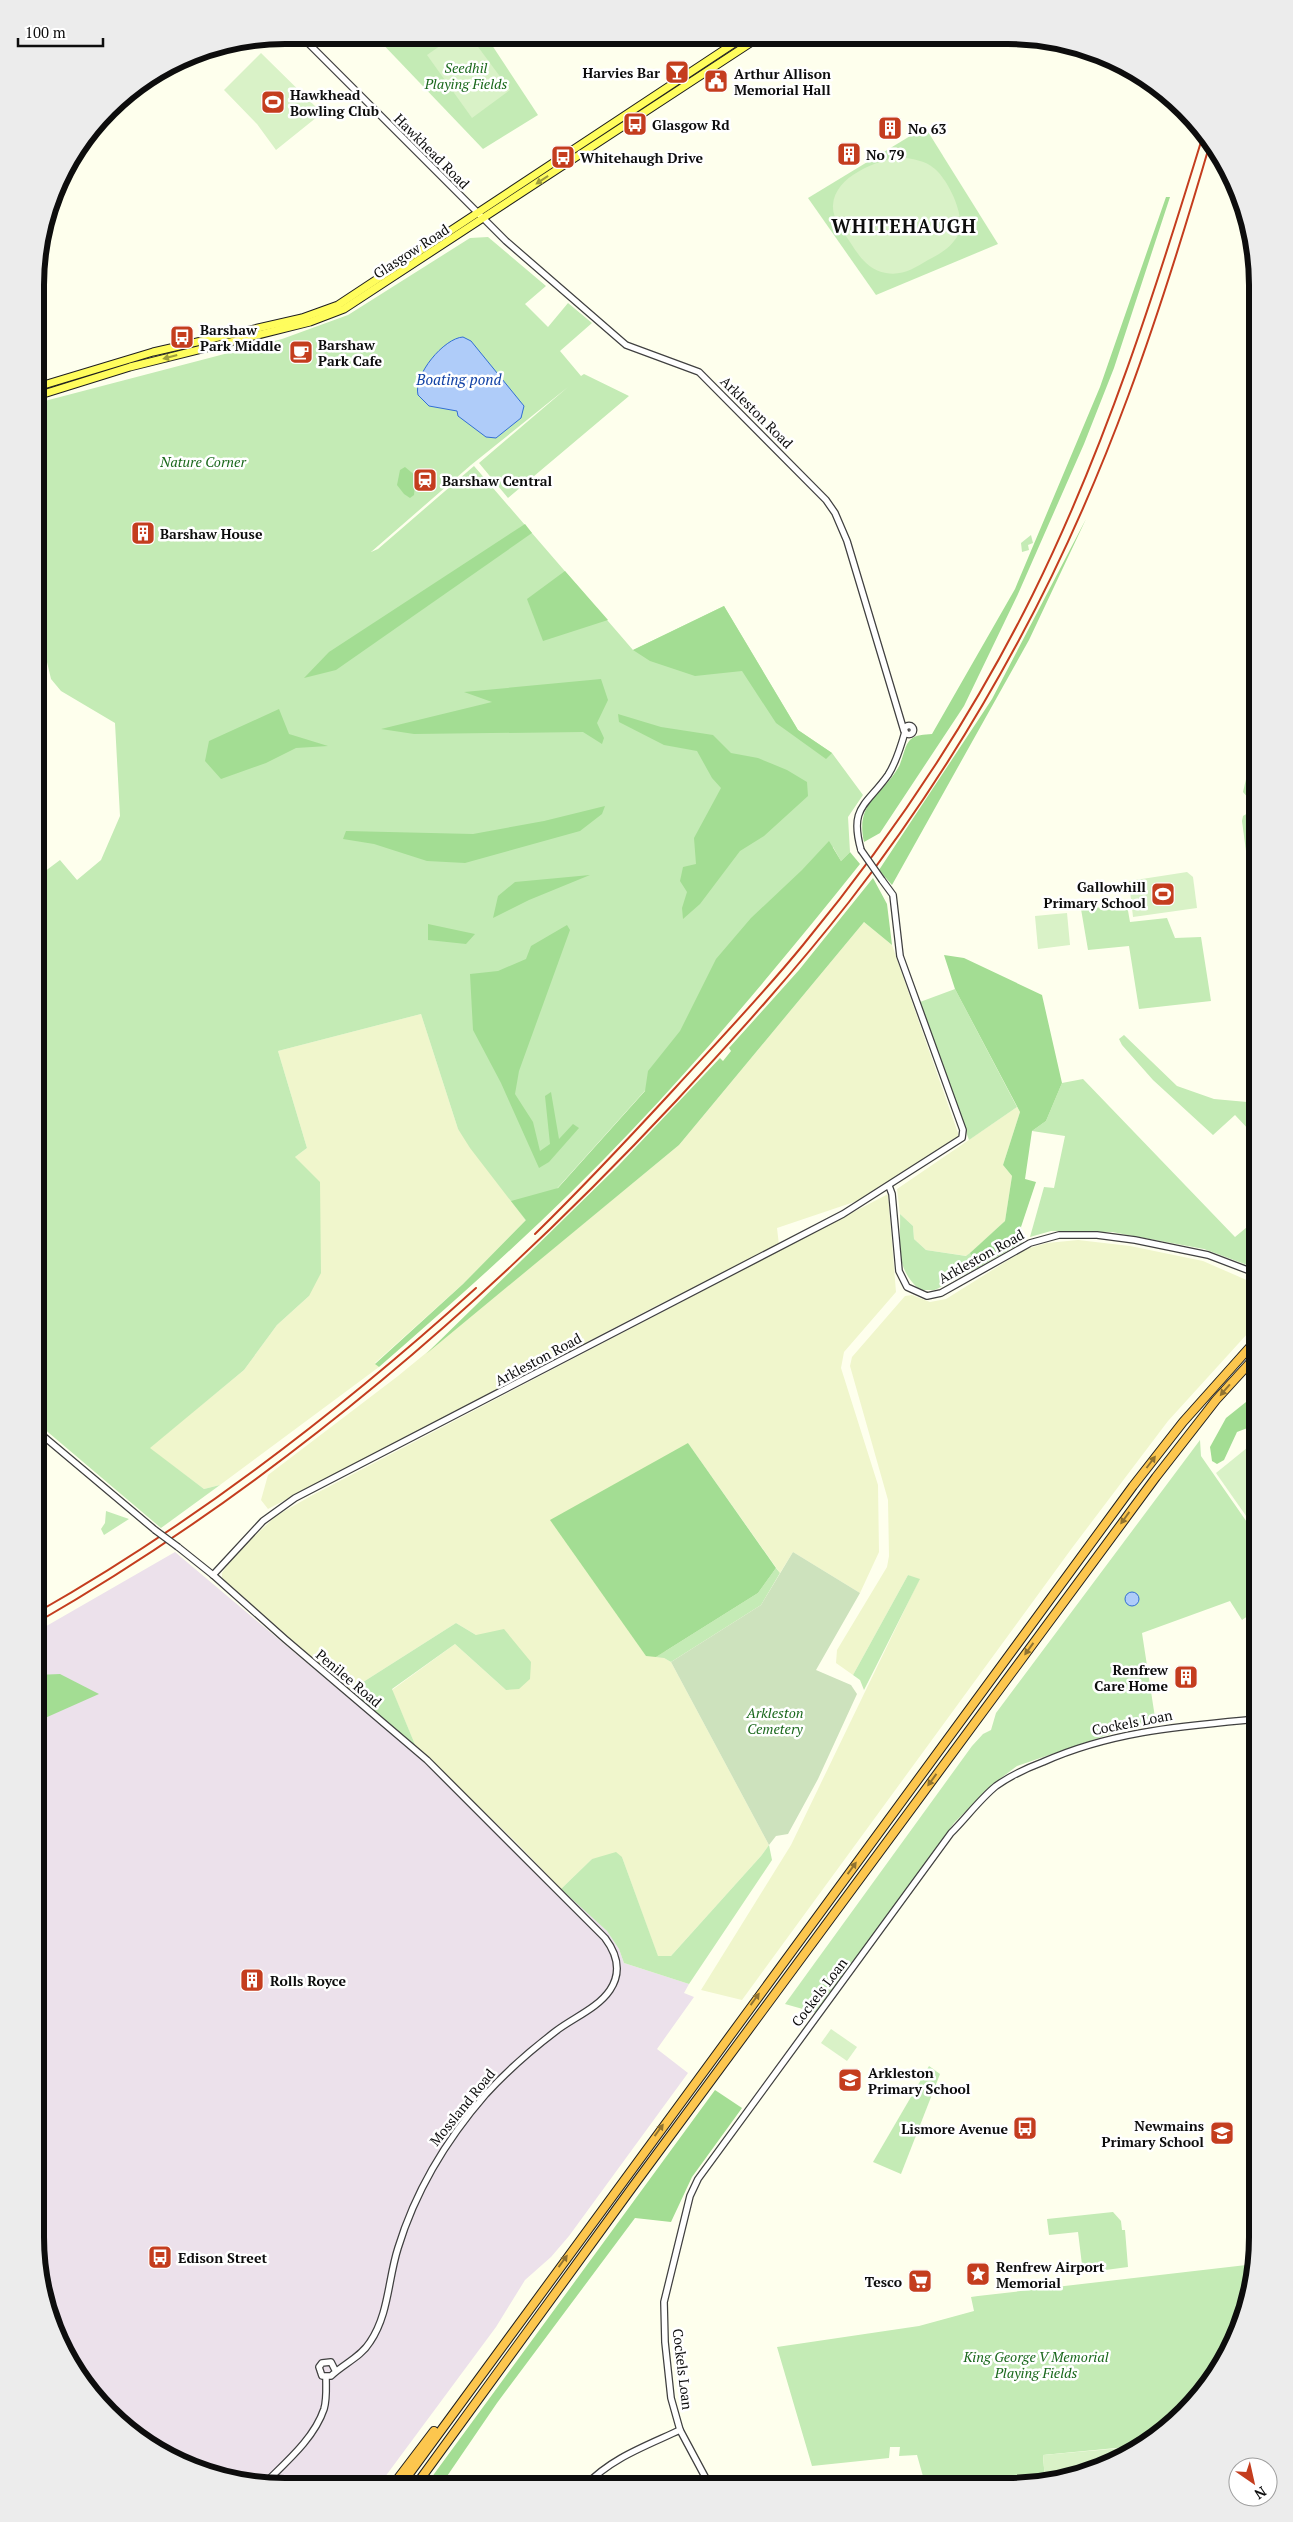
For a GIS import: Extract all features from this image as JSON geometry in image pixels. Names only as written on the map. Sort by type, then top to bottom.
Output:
[{"type":"highway","points":[[406,2478],[1134,1486],[1183,1422],[1249,1348]]},
{"type":"highway","points":[[421,2478],[1156,1477],[1216,1400],[1249,1364]]},
{"type":"highway","points":[[398,2478],[550,2280]]},
{"type":"main road","name":"Glasgow Road","points":[[44,385],[153,352],[302,318],[338,304],[733,44]]},
{"type":"main road","name":"Glasgow Road","points":[[44,394],[130,367],[322,318],[344,309],[484,220],[598,142],[749,44]]},
{"type":"street","name":"Hawkhead Road","points":[[309,44],[484,220]]},
{"type":"street","name":"Arkleston Road","points":[[213,1575],[258,1526],[295,1498],[780,1247],[890,1186],[958,1142],[964,1134],[900,956],[893,895],[861,850],[856,829],[858,812],[866,799],[887,776],[907,731],[900,714],[847,541],[835,513],[826,500],[699,372],[626,345],[484,220]]},
{"type":"street","name":"Arkleston Road","points":[[890,1186],[899,1271],[907,1287],[927,1296],[941,1293],[1030,1242],[1060,1235],[1097,1235],[1135,1240],[1208,1255],[1249,1271]]},
{"type":"street","name":"Penilee Road","points":[[44,1437],[155,1530],[213,1575],[427,1760],[604,1938],[614,1952],[618,1970]]},
{"type":"street","name":"Cockels Loan","points":[[706,2478],[680,2430],[671,2398],[665,2342],[664,2302],[690,2196],[698,2180],[951,1833],[996,1786],[1024,1770],[1090,1743],[1150,1730],[1249,1720]]},
{"type":"street","name":"Mossland Road","points":[[335,2370],[362,2351],[378,2330],[406,2225],[431,2169],[454,2132],[499,2079],[524,2056],[607,1995],[618,1970]]},
{"type":"street","points":[[330,2362],[335,2370],[331,2376],[326,2378],[322,2376],[319,2370],[322,2363],[330,2362]]},
{"type":"street","points":[[270,2478],[286,2462],[318,2423],[324,2408],[326,2378]]},
{"type":"street","points":[[593,2478],[627,2454],[680,2430]]},
{"type":"shaded area","points":[[175,1552],[428,1765],[607,1931],[619,1949],[624,1963],[689,1984],[684,1993],[694,1997],[657,2049],[688,2073],[569,2236],[551,2257],[525,2280],[496,2327],[384,2478],[269,2478],[238,2474],[193,2460],[151,2438],[114,2408],[84,2371],[62,2329],[48,2284],[44,2253],[44,1627]]},
{"type":"green space","name":"Seedhil Playing Fields","points":[[383,44],[491,44],[538,115],[483,149]]},
{"type":"green space","points":[[443,44],[476,44],[510,90],[472,118],[427,55]]},
{"type":"green space","name":"Hawkhead Bowling Club","points":[[261,53],[322,113],[276,150],[257,124],[224,90]]},
{"type":"green space","points":[[925,127],[998,244],[876,295],[808,198]]},
{"type":"green space","points":[[900,157],[918,160],[927,164],[935,169],[946,182],[959,211],[960,230],[954,241],[941,253],[908,271],[892,274],[874,269],[861,257],[838,225],[833,205],[835,195],[849,178],[869,166]]},
{"type":"green space","points":[[1166,197],[1170,197],[1114,368],[1084,444],[1018,594],[964,706],[880,833],[864,842],[862,828],[867,808],[892,778],[910,740],[917,736],[932,734],[1015,589],[1100,387]]},
{"type":"green space","name":"Nature Corner","points":[[488,237],[546,286],[525,304],[548,327],[568,303],[592,323],[560,351],[581,376],[584,374],[629,396],[508,498],[479,463],[568,387],[471,465],[371,552],[378,549],[474,466],[633,650],[724,606],[798,730],[832,753],[863,795],[848,817],[850,852],[841,861],[833,847],[685,1046],[527,1222],[470,1148],[458,1129],[421,1014],[278,1051],[307,1148],[295,1157],[320,1182],[321,1273],[309,1296],[277,1325],[244,1370],[150,1448],[204,1489],[220,1485],[161,1528],[44,1429],[44,872],[60,860],[77,880],[101,860],[120,816],[115,723],[61,691],[51,679],[44,649],[44,401],[282,339],[348,315],[470,238]]},
{"type":"green space","points":[[405,467],[416,476],[414,495],[410,498],[397,485],[400,470]]},
{"type":"green space","points":[[1086,519],[1029,640],[892,885],[879,870],[992,699]]},
{"type":"green space","points":[[525,524],[532,533],[336,670],[304,678],[329,652]]},
{"type":"green space","points":[[1031,535],[1033,543],[1028,545],[1029,550],[1022,552],[1021,543]]},
{"type":"green space","points":[[565,571],[608,620],[543,641],[527,599]]},
{"type":"green space","points":[[724,606],[798,730],[832,753],[826,759],[776,723],[742,671],[695,676],[650,661],[633,650]]},
{"type":"green space","points":[[601,679],[608,700],[597,723],[604,738],[602,744],[583,732],[414,734],[381,729],[492,702],[464,692]]},
{"type":"green space","points":[[279,709],[289,734],[328,746],[296,748],[266,763],[221,779],[205,761],[209,741]]},
{"type":"green space","points":[[618,714],[661,727],[713,735],[731,753],[758,758],[787,770],[807,782],[808,796],[764,836],[740,851],[700,904],[683,919],[682,908],[687,892],[680,881],[683,867],[696,864],[694,838],[721,788],[712,778],[697,751],[664,745],[619,722]]},
{"type":"green space","points":[[1249,767],[1249,799],[1243,792]]},
{"type":"green space","points":[[605,806],[602,814],[580,831],[465,863],[427,861],[374,844],[343,839],[346,831],[473,834],[544,821]]},
{"type":"green space","points":[[1248,813],[1249,874],[1242,821],[1243,816]]},
{"type":"green space","points":[[829,841],[841,861],[850,852],[860,864],[777,966],[720,1032],[632,1130],[540,1222],[379,1367],[375,1364],[463,1284],[526,1220],[511,1201],[558,1188],[645,1091],[648,1071],[680,1031],[716,959],[751,918],[802,870]]},
{"type":"green space","name":"Gallowhill Primary School","points":[[1187,872],[1193,877],[1197,908],[1133,917],[1129,881]]},
{"type":"green space","points":[[590,875],[529,900],[493,918],[498,896],[515,882]]},
{"type":"green space","points":[[873,878],[887,904],[892,945],[864,922],[679,1145],[426,1354],[618,1166],[720,1058],[723,1061],[731,1051],[729,1048],[799,970]]},
{"type":"green space","points":[[1127,905],[1130,922],[1167,918],[1175,938],[1201,937],[1211,1001],[1139,1009],[1129,946],[1088,950],[1081,909]]},
{"type":"green space","points":[[1067,913],[1070,945],[1038,949],[1035,916]]},
{"type":"green space","points":[[864,922],[892,945],[959,1136],[860,1200],[777,1228],[779,1245],[652,1308],[268,1509],[261,1500],[268,1475],[398,1376],[679,1145]]},
{"type":"green space","points":[[428,924],[475,934],[466,944],[428,940]]},
{"type":"green space","points":[[567,925],[570,930],[519,1071],[515,1094],[533,1122],[540,1151],[550,1144],[545,1096],[551,1092],[559,1139],[573,1124],[579,1128],[549,1162],[539,1168],[501,1083],[473,1030],[470,974],[498,971],[526,959],[531,946]]},
{"type":"green space","points":[[944,955],[964,958],[1042,995],[1062,1083],[1046,1121],[1032,1131],[1025,1179],[1036,1182],[1021,1227],[1023,1242],[975,1269],[970,1253],[1005,1221],[1012,1176],[1003,1165],[1020,1112],[955,989]]},
{"type":"green space","points":[[955,989],[1017,1107],[969,1140],[920,1002]]},
{"type":"green space","points":[[421,1014],[458,1129],[526,1220],[465,1282],[375,1363],[379,1367],[220,1485],[204,1489],[149,1448],[244,1370],[277,1325],[309,1296],[295,1157],[307,1148],[278,1051]]},
{"type":"green space","points":[[1124,1035],[1177,1086],[1214,1099],[1249,1102],[1249,1130],[1235,1115],[1213,1135],[1153,1080],[1122,1045],[1119,1039]]},
{"type":"green space","points":[[1083,1079],[1235,1237],[1249,1225],[1249,1266],[1204,1249],[1112,1232],[1051,1231],[1030,1237],[1044,1187],[1054,1188],[1065,1136],[1032,1131],[1046,1121],[1062,1083]]},
{"type":"green space","points":[[1017,1107],[1020,1112],[1003,1165],[1012,1176],[1005,1221],[967,1256],[926,1250],[914,1239],[913,1226],[900,1214],[897,1189]]},
{"type":"green space","points":[[888,1194],[896,1292],[844,1352],[841,1368],[878,1485],[879,1552],[860,1593],[793,1552],[780,1573],[688,1443],[664,1658],[671,1662],[769,1845],[671,1956],[658,1957],[622,1857],[592,1859],[561,1889],[517,1843],[416,1747],[392,1690],[455,1644],[506,1690],[476,1635],[456,1623],[349,1691],[222,1578],[222,1573],[233,1556],[276,1516],[309,1497]]},
{"type":"green space","points":[[900,1214],[913,1226],[914,1239],[926,1250],[966,1256],[970,1253],[975,1269],[935,1290],[920,1290],[906,1273],[903,1265],[900,1246]]},
{"type":"green space","points":[[1078,1240],[1130,1246],[1203,1261],[1249,1281],[1249,1332],[1168,1421],[1072,1548],[742,2000],[701,1990],[791,1845],[919,1580],[908,1575],[853,1675],[836,1663],[837,1650],[887,1567],[889,1556],[888,1500],[850,1366],[852,1357],[905,1296],[912,1295],[930,1302],[946,1299],[1026,1249],[1047,1243]]},
{"type":"green space","points":[[1249,1400],[1249,1427],[1237,1432],[1224,1460],[1217,1464],[1212,1461],[1210,1447],[1226,1418]]},
{"type":"green space","points":[[1200,1440],[1201,1456],[1249,1525],[1249,1615],[1242,1620],[1230,1601],[1142,1633],[1156,1724],[1116,1732],[1017,1766],[993,1784],[954,1823],[817,2013],[785,2004],[972,1746],[983,1734],[991,1730],[996,1713]]},
{"type":"green space","points":[[688,1443],[776,1568],[758,1593],[656,1657],[646,1656],[550,1520]]},
{"type":"green space","points":[[1249,1446],[1249,1520],[1216,1473]]},
{"type":"green space","points":[[106,1511],[129,1519],[104,1535],[101,1529],[105,1523]]},
{"type":"green space","name":"Arkleston Cemetery","points":[[793,1552],[860,1593],[816,1670],[851,1685],[857,1694],[818,1779],[788,1834],[776,1836],[769,1845],[671,1662],[761,1605]]},
{"type":"green space","points":[[776,1568],[780,1573],[761,1605],[671,1662],[664,1658],[656,1657],[758,1593]]},
{"type":"green space","points":[[908,1575],[920,1579],[864,1690],[860,1680],[853,1675]]},
{"type":"green space","points":[[456,1623],[476,1635],[504,1629],[531,1662],[530,1679],[519,1689],[506,1690],[455,1644],[392,1689],[416,1747],[349,1691]]},
{"type":"green space","points":[[60,1674],[99,1694],[44,1718],[44,1675]]},
{"type":"green space","points":[[769,1845],[772,1860],[689,1984],[624,1963],[619,1949],[607,1931],[561,1889],[592,1859],[616,1852],[622,1857],[658,1956],[671,1956]]},
{"type":"green space","points":[[831,2029],[857,2047],[847,2061],[821,2043]]},
{"type":"green space","points":[[929,2066],[940,2074],[901,2174],[873,2162]]},
{"type":"green space","points":[[715,2090],[742,2108],[692,2177],[671,2222],[635,2218],[497,2403],[446,2478],[431,2478]]},
{"type":"green space","points":[[1113,2212],[1121,2221],[1122,2230],[1125,2230],[1128,2267],[1083,2273],[1078,2232],[1049,2235],[1047,2219]]},
{"type":"green space","name":"King George V Memorial Playing Fields","points":[[1248,2265],[1241,2300],[1231,2329],[1209,2371],[1179,2408],[1142,2438],[1127,2447],[1043,2455],[1045,2475],[1024,2478],[923,2478],[917,2455],[899,2456],[900,2447],[890,2447],[889,2458],[812,2466],[777,2347],[919,2326],[974,2311],[971,2297]]},
{"type":"green space","points":[[1126,2448],[1086,2465],[1045,2475],[1043,2455]]},
{"type":"water","name":"Boating pond","points":[[463,337],[471,341],[524,406],[521,418],[496,438],[486,437],[458,416],[457,411],[429,406],[418,395],[420,378],[425,368],[447,344]]},
{"type":"water","points":[[1129,1592],[1135,1592],[1139,1599],[1135,1606],[1129,1606],[1125,1602],[1125,1596]]},
{"type":"railway","points":[[535,1234],[589,1180],[741,1017],[788,963],[868,862],[899,819],[956,732],[1009,641],[1033,594],[1084,481],[1107,424],[1148,308],[1201,141]]},
{"type":"railway","points":[[44,1618],[125,1569],[211,1511],[376,1386],[454,1318],[530,1248],[676,1101],[765,1003],[849,902],[918,807],[981,708],[1019,640],[1079,519],[1105,457],[1151,333],[1208,150]]},
{"type":"railway","points":[[44,1608],[152,1542],[265,1462],[373,1377],[476,1288]]},
{"type":"place","name":"Harvies Bar","points":[[677,72]]},
{"type":"place","name":"Arthur Allison Memorial Hall","points":[[716,81]]},
{"type":"place","name":"Hawkhead Bowling Club","points":[[273,102]]},
{"type":"place","name":"Glasgow Rd","points":[[635,124]]},
{"type":"place","name":"No 63","points":[[890,128]]},
{"type":"place","name":"No 79","points":[[849,154]]},
{"type":"place","name":"Whitehaugh Drive","points":[[563,157]]},
{"type":"place","name":"Barshaw Park Middle","points":[[182,337]]},
{"type":"place","name":"Barshaw Park Cafe","points":[[301,352]]},
{"type":"place","name":"Barshaw Central","points":[[425,480]]},
{"type":"place","name":"Barshaw House","points":[[143,533]]},
{"type":"place","name":"Gallowhill Primary School","points":[[1163,894]]},
{"type":"place","name":"Renfrew Care Home","points":[[1186,1677]]},
{"type":"place","name":"Rolls Royce","points":[[252,1980]]},
{"type":"place","name":"Arkleston Primary School","points":[[850,2080]]},
{"type":"place","name":"Lismore Avenue","points":[[1025,2128]]},
{"type":"place","name":"Newmains Primary School","points":[[1222,2133]]},
{"type":"place","name":"Edison Street","points":[[160,2257]]},
{"type":"place","name":"Renfrew Airport Memorial","points":[[978,2274]]},
{"type":"place","name":"Tesco","points":[[920,2281]]},
{"type":"district","name":"WHITEHAUGH","points":[[904,225]]}]
